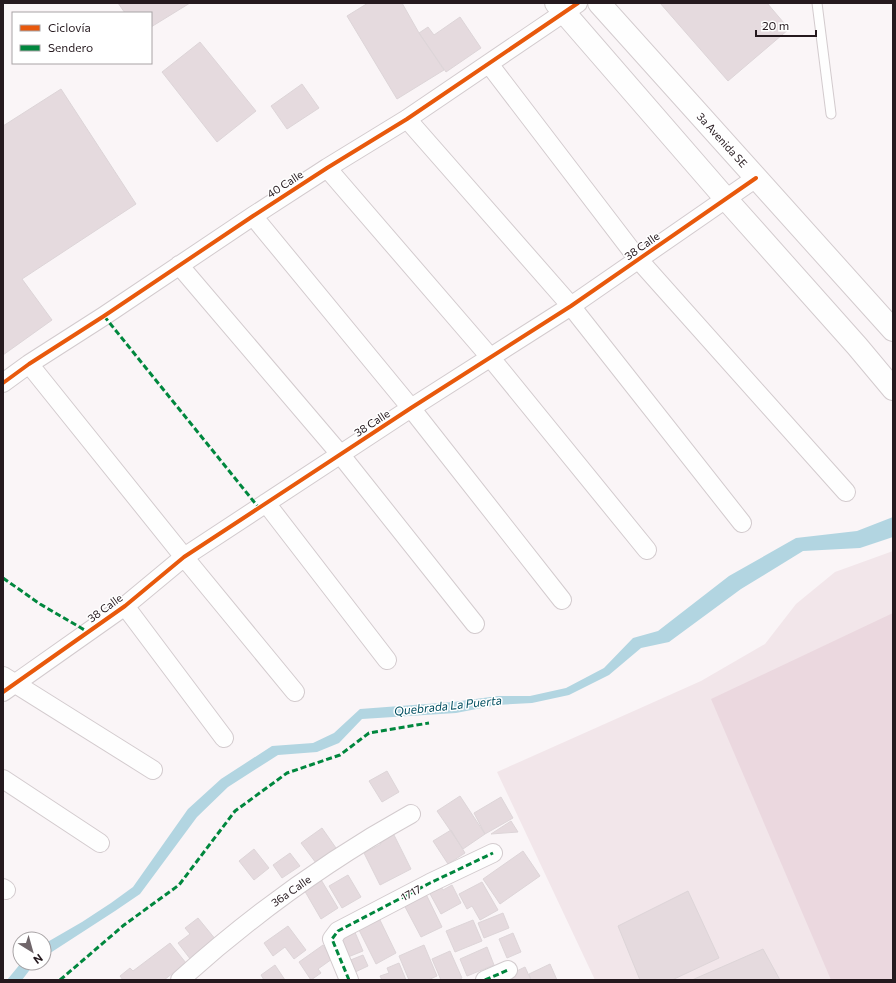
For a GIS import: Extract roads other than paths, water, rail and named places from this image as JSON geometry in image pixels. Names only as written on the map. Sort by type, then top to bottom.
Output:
[{"type":"street","name":"3a Avenida SE","points":[[599,3],[893,330]]},
{"type":"street","name":"40 Calle","points":[[3,383],[29,364],[104,316],[252,216],[407,119],[488,64],[566,6]]},
{"type":"street","points":[[566,6],[726,198],[857,346],[893,389]]},
{"type":"street","points":[[488,64],[638,259],[846,492]]},
{"type":"street","points":[[407,119],[571,306],[742,523]]},
{"type":"street","points":[[327,168],[490,357],[647,550]]},
{"type":"street","name":"38 Calle","points":[[7,684],[125,606],[184,557],[340,454],[571,306],[756,178]]},
{"type":"street","points":[[252,216],[411,408],[562,600]]},
{"type":"street","points":[[179,265],[340,454],[475,624]]},
{"type":"street","points":[[29,364],[295,692]]},
{"type":"street","points":[[266,503],[387,660]]},
{"type":"street","points":[[125,606],[224,738]]},
{"type":"street","points":[[7,684],[153,770]]},
{"type":"street","points":[[3,779],[100,843]]},
{"type":"street","name":"36a Calle","points":[[180,980],[200,962],[283,896],[380,831],[411,814]]},
{"type":"street","name":"1717","points":[[349,980],[332,939],[338,932],[423,887],[493,854]]},
{"type":"street","points":[[485,980],[508,970]]},
{"type":"lane","points":[[817,3],[831,114]]},
{"type":"water","name":"Quebrada La Puerta","points":[[893,517],[893,537],[860,548],[803,551],[741,589],[669,642],[641,648],[609,675],[569,695],[532,703],[497,705],[456,713],[362,719],[339,743],[317,752],[278,755],[228,787],[197,817],[140,894],[52,952],[52,939],[82,922],[133,887],[188,809],[221,779],[272,746],[313,743],[334,733],[360,709],[453,702],[498,696],[530,696],[566,688],[604,668],[633,638],[658,631],[729,576],[796,538],[857,531]]},
{"type":"water","points":[[14,971],[29,971],[22,980],[7,980]]}]
